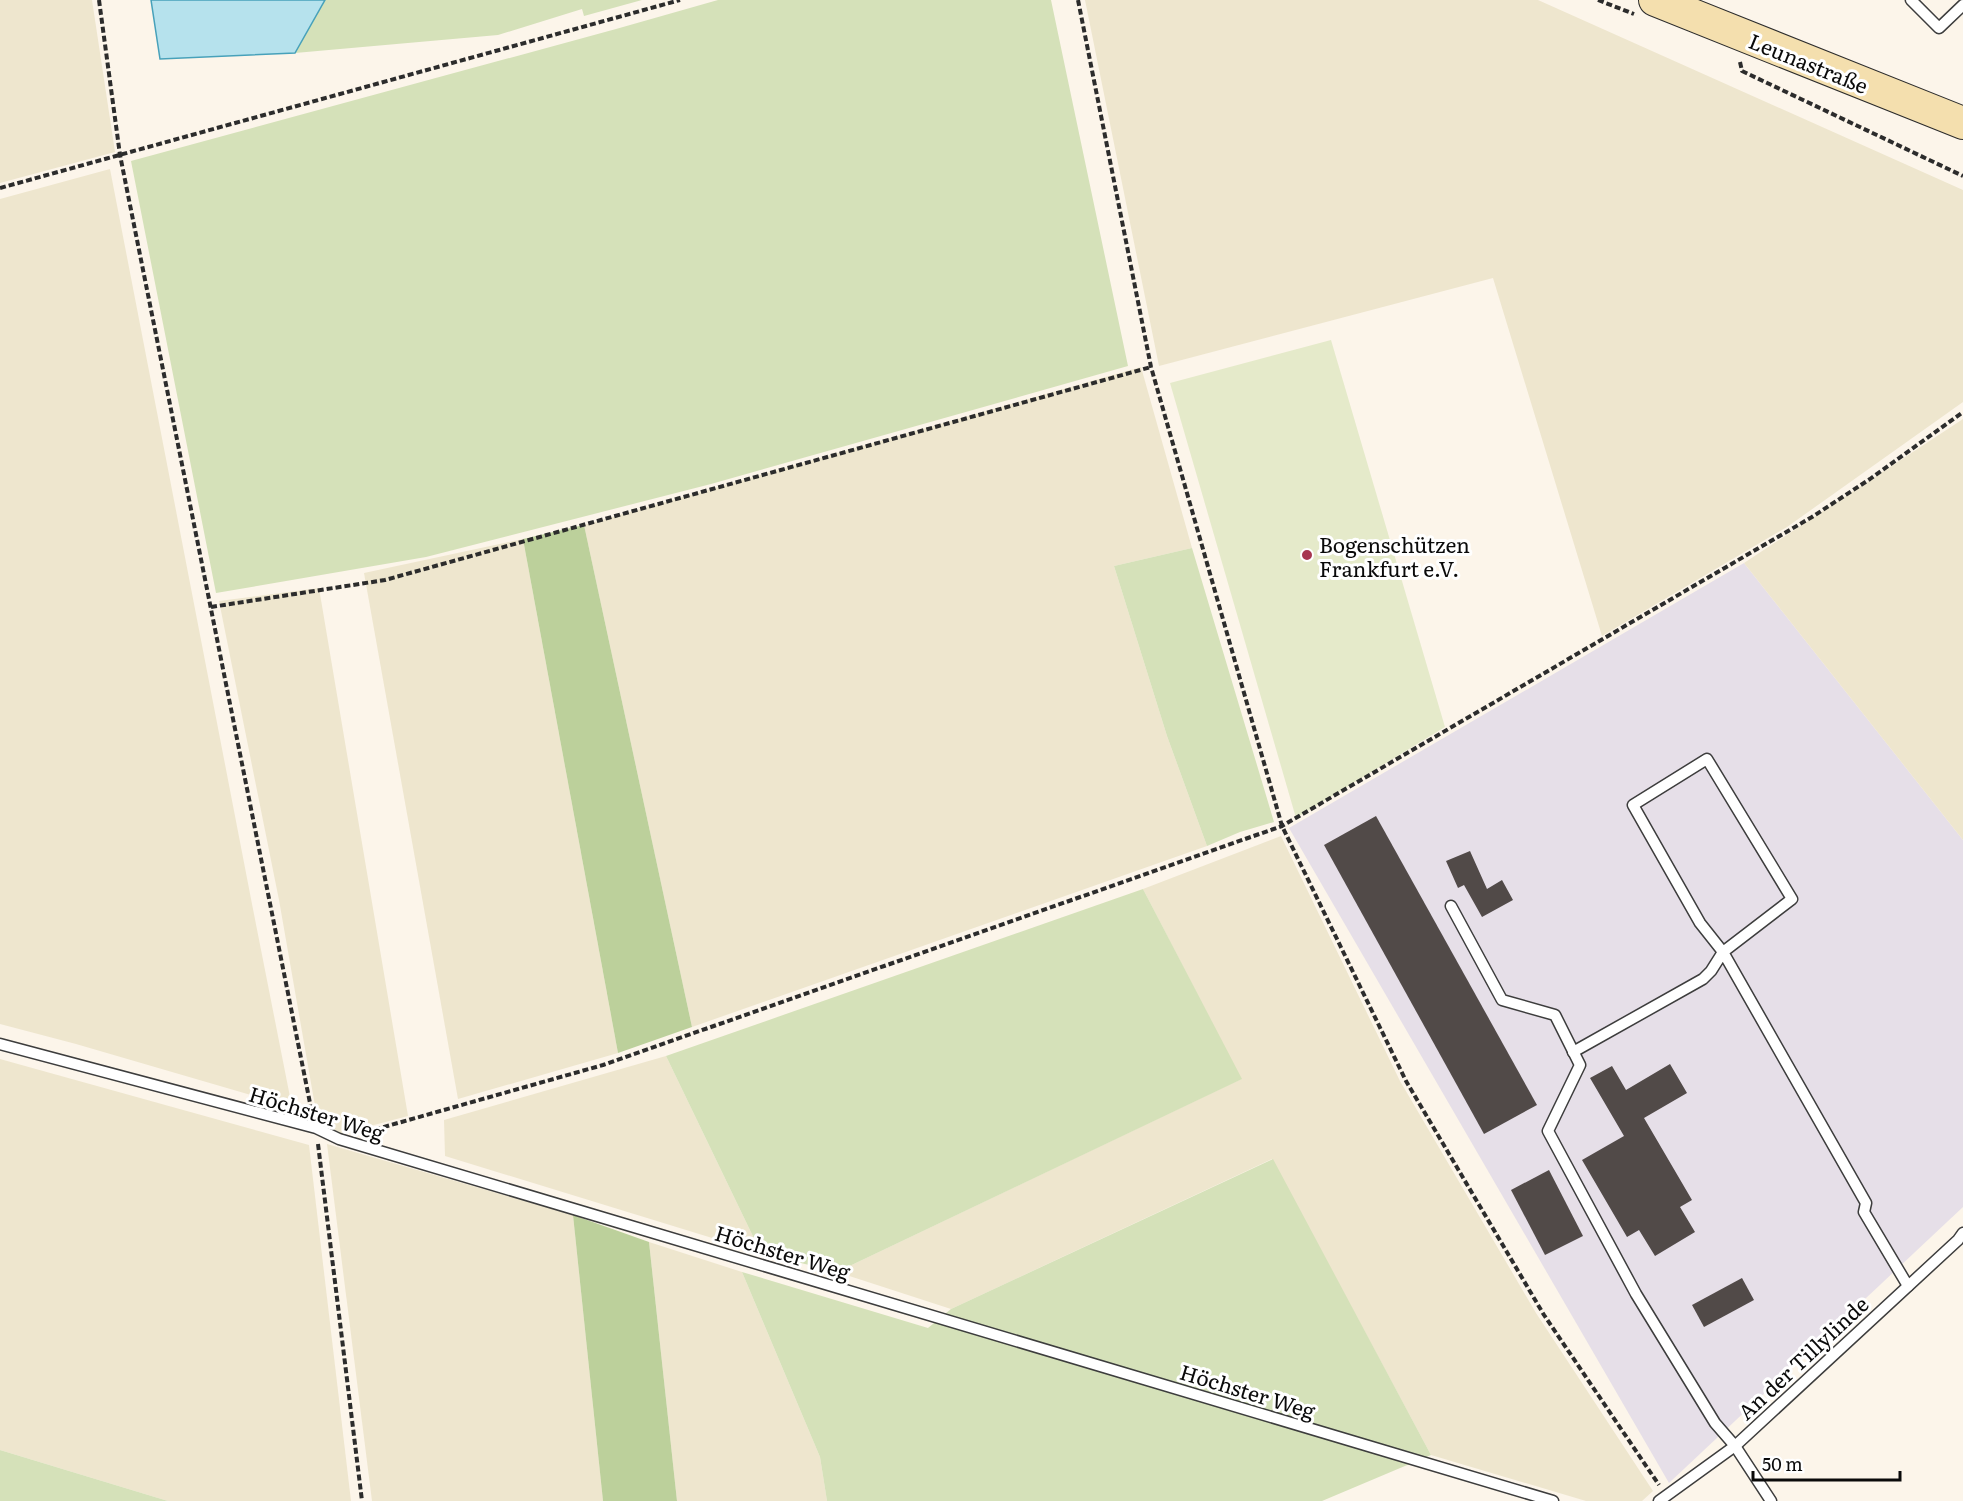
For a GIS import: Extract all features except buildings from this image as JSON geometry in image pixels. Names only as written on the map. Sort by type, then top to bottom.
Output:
[{"type":"main road","name":"Leunastraße","points":[[1655,0],[1963,123]]},
{"type":"lane","points":[[1911,0],[1939,28],[1963,5]]},
{"type":"lane","points":[[1573,1052],[1703,980],[1723,952],[1792,899],[1707,759],[1633,805],[1700,923],[1723,952],[1866,1203],[1864,1212],[1908,1286]]},
{"type":"lane","points":[[1451,906],[1502,1000],[1555,1016],[1580,1065],[1548,1131],[1636,1294],[1715,1423],[1735,1446],[1771,1501]]},
{"type":"lane","name":"Höchster Weg","points":[[0,1044],[316,1128],[339,1139],[1553,1501]]},
{"type":"lane","name":"An der Tillylinde","points":[[1663,1498],[1735,1446],[1963,1233]]},
{"type":"path","points":[[99,0],[120,155],[316,1128],[362,1501]]},
{"type":"path","points":[[0,188],[680,0]]},
{"type":"path","points":[[1078,0],[1151,366],[1282,826],[1406,1081],[1544,1315],[1663,1498]]},
{"type":"path","points":[[1739,56],[1742,71],[1963,176]]},
{"type":"path","points":[[211,607],[385,580],[1151,366]]},
{"type":"path","points":[[339,1139],[603,1065],[1282,826],[1812,517],[1870,479],[1963,412]]},
{"type":"shaded area","points":[[0,0],[92,0],[115,152],[0,183]]},
{"type":"shaded area","points":[[1085,0],[1538,0],[1963,190],[1963,402],[1787,527],[1602,636],[1493,278],[1159,366]]},
{"type":"shaded area","points":[[110,169],[292,1107],[0,1024],[0,199]]},
{"type":"shaded area","points":[[1141,367],[1192,548],[1114,566],[1167,736],[1207,846],[692,1027],[584,525]]},
{"type":"shaded area","points":[[1963,419],[1963,840],[1744,563]]},
{"type":"shaded area","points":[[523,539],[618,1053],[458,1099],[364,573]]},
{"type":"shaded area","points":[[1744,563],[1963,840],[1963,1207],[1669,1483],[1289,828]]},
{"type":"shaded area","points":[[319,588],[408,1116],[340,1134],[318,1123],[279,900],[219,601]]},
{"type":"shaded area","points":[[1281,836],[1400,1081],[1536,1313],[1653,1491],[1642,1501],[1586,1501],[1431,1455],[1272,1159],[951,1309],[837,1272],[1241,1079],[1143,889]]},
{"type":"shaded area","points":[[666,1056],[761,1253],[445,1156],[444,1120]]},
{"type":"shaded area","points":[[0,1059],[309,1145],[351,1501],[168,1501],[0,1450]]},
{"type":"shaded area","points":[[327,1144],[573,1215],[603,1501],[372,1501]]},
{"type":"shaded area","points":[[649,1242],[742,1272],[820,1457],[827,1501],[677,1501]]},
{"type":"green space","points":[[325,0],[642,0],[584,16],[582,9],[498,35],[295,53]]},
{"type":"green space","points":[[718,0],[1051,0],[1128,366],[711,484],[426,557],[216,593],[131,161]]},
{"type":"green space","name":"Bogenschützen Frankfurt e.V.","points":[[1331,340],[1445,727],[1296,818],[1170,383]]},
{"type":"green space","points":[[584,525],[692,1027],[618,1053],[523,539]]},
{"type":"green space","points":[[1192,548],[1274,822],[1240,832],[1207,846],[1167,736],[1114,566]]},
{"type":"green space","points":[[1143,889],[1242,1079],[837,1272],[761,1253],[666,1056]]},
{"type":"green space","points":[[1273,1159],[1431,1455],[1322,1501],[827,1501],[820,1457],[742,1272],[928,1328],[951,1309]]},
{"type":"green space","points":[[573,1215],[649,1242],[677,1501],[603,1501]]},
{"type":"green space","points":[[0,1450],[168,1501],[0,1501]]},
{"type":"water","points":[[151,0],[325,0],[295,53],[160,59]]},
{"type":"place","name":"Bogenschützen Frankfurt e.V.","points":[[1307,555]]}]
